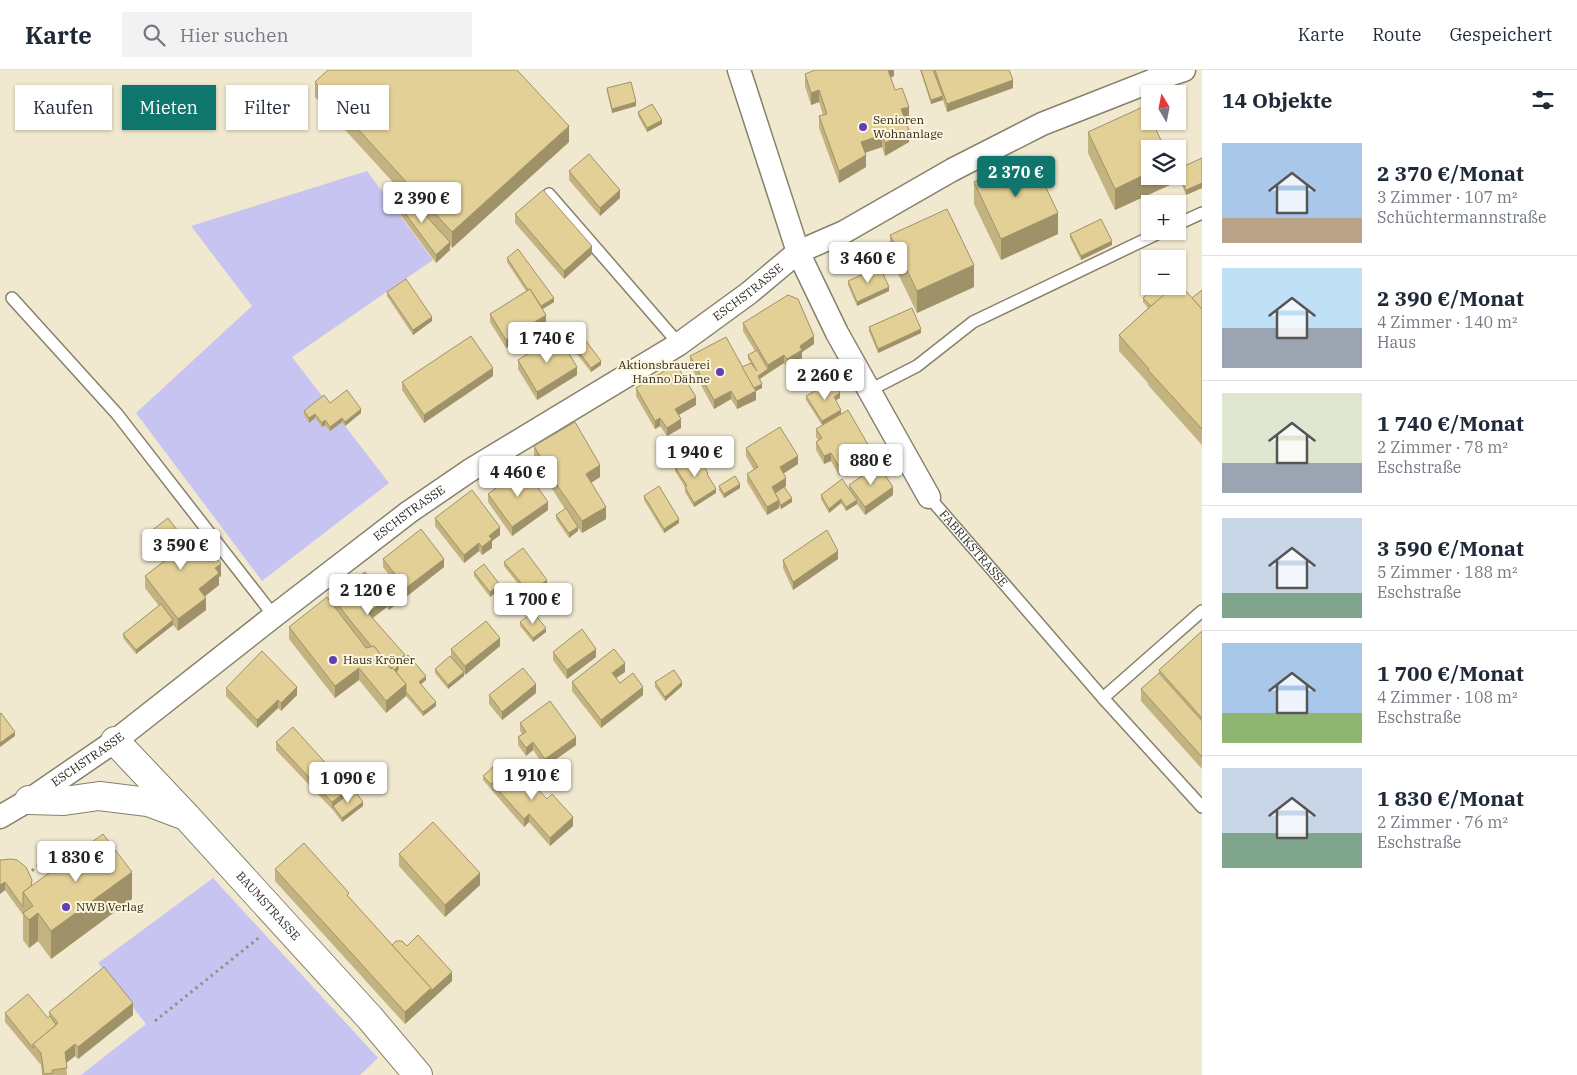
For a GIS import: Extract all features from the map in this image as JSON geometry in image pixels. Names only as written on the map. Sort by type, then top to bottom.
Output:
[{"type":"street","points":[[739,70],[798,252]]},
{"type":"street","name":"ESCHSTRASSE","points":[[0,817],[29,800],[115,741],[409,512],[469,471],[680,344],[798,252],[844,232],[952,170],[1042,124],[1184,70]]},
{"type":"street","name":"FABRIKSTRASSE","points":[[798,252],[837,333],[929,496]]},
{"type":"street","name":"BAUMSTRASSE","points":[[115,741],[370,1018],[414,1074]]},
{"type":"street","points":[[29,800],[64,801],[99,796],[126,798],[148,802],[186,816]]},
{"type":"lane","points":[[550,194],[680,344]]},
{"type":"lane","points":[[1186,220],[1202,213]]},
{"type":"lane","points":[[870,390],[916,366],[973,322],[1144,240]]},
{"type":"lane","points":[[12,298],[117,414],[274,616]]},
{"type":"lane","name":"FABRIKSTRASSE","points":[[929,496],[1103,698],[1202,807]]},
{"type":"lane","points":[[1103,698],[1202,611]]},
{"type":"path","points":[[26,875],[56,850]]},
{"type":"path","points":[[155,1021],[246,948]]},
{"type":"shaded area","points":[[367,171],[433,260],[292,357],[389,483],[262,581],[136,413],[252,306],[191,226]]},
{"type":"shaded area","points":[[213,878],[378,1058],[360,1075],[81,1075],[146,1024],[98,963]]},
{"type":"building","points":[[328,70],[517,70],[569,126],[452,232],[359,130],[389,130],[389,85],[318,85],[315,82]]},
{"type":"building","name":"Senioren Wohnanlage","points":[[815,70],[888,70],[895,90],[902,88],[909,107],[901,109],[909,130],[885,143],[882,135],[861,142],[866,155],[839,171],[819,116],[827,114],[819,90],[811,93],[805,74]]},
{"type":"building","points":[[921,70],[933,70],[943,96],[931,100]]},
{"type":"building","points":[[935,70],[1009,70],[1013,80],[947,104]]},
{"type":"building","points":[[631,82],[636,102],[612,109],[607,88]]},
{"type":"building","points":[[652,104],[662,120],[647,128],[638,112]]},
{"type":"building","points":[[1141,108],[1141,130],[1156,130],[1161,140],[1141,140],[1141,176],[1115,189],[1088,132]]},
{"type":"building","points":[[589,154],[620,190],[600,208],[569,171]]},
{"type":"building","points":[[1031,156],[1058,213],[1001,239],[974,182]]},
{"type":"building","points":[[1202,158],[1202,183],[1186,190],[1184,185],[1186,185],[1186,165]]},
{"type":"building","points":[[402,190],[450,242],[436,255],[394,198]]},
{"type":"building","points":[[543,190],[592,246],[564,271],[515,214]]},
{"type":"building","points":[[947,209],[974,265],[917,291],[890,235]]},
{"type":"building","points":[[1101,219],[1112,241],[1081,256],[1070,234]]},
{"type":"building","points":[[518,249],[554,298],[541,306],[507,258]]},
{"type":"building","points":[[880,267],[889,287],[857,302],[848,281]]},
{"type":"building","points":[[406,279],[432,317],[413,330],[387,292]]},
{"type":"building","points":[[530,289],[546,315],[506,340],[490,314]]},
{"type":"building","points":[[1202,290],[1202,309],[1192,298]]},
{"type":"building","points":[[1186,291],[1202,309],[1202,429],[1148,370],[1119,335],[1163,295],[1186,295]]},
{"type":"building","points":[[788,295],[798,299],[814,336],[800,346],[802,350],[787,359],[784,355],[768,365],[743,323]]},
{"type":"building","points":[[1146,295],[1164,295],[1151,306],[1143,298]]},
{"type":"building","points":[[912,308],[921,329],[878,349],[869,327]]},
{"type":"building","points":[[558,335],[577,367],[537,392],[518,360]]},
{"type":"building","points":[[471,336],[493,368],[424,415],[402,382]]},
{"type":"building","points":[[726,337],[756,391],[737,401],[731,391],[714,400],[690,356]]},
{"type":"building","points":[[586,341],[601,361],[591,368],[576,348]]},
{"type":"building","points":[[757,350],[768,369],[758,376],[762,384],[754,388],[742,367],[751,363],[757,371],[748,355]]},
{"type":"building","points":[[676,364],[696,397],[675,409],[681,419],[667,428],[660,418],[655,421],[636,388]]},
{"type":"building","points":[[833,381],[840,393],[834,397],[841,410],[822,421],[806,396]]},
{"type":"building","points":[[347,390],[361,409],[345,422],[342,418],[330,427],[325,420],[322,423],[315,414],[309,418],[304,411],[324,395],[330,403]]},
{"type":"building","points":[[848,410],[870,448],[839,467],[831,453],[824,456],[816,442],[822,438],[816,429]]},
{"type":"building","points":[[575,422],[600,465],[586,474],[606,507],[582,521],[559,488],[534,446]]},
{"type":"building","points":[[780,427],[798,456],[780,467],[786,478],[772,487],[779,500],[767,507],[747,474],[758,467],[746,448]]},
{"type":"building","points":[[695,453],[716,489],[694,503],[685,487],[687,486],[675,467]]},
{"type":"building","points":[[878,465],[893,487],[865,507],[849,485]]},
{"type":"building","points":[[524,468],[548,502],[512,527],[488,494]]},
{"type":"building","points":[[735,476],[740,484],[724,494],[719,486]]},
{"type":"building","points":[[842,479],[857,500],[846,507],[841,499],[829,509],[821,495]]},
{"type":"building","points":[[659,486],[679,519],[664,529],[644,496]]},
{"type":"building","points":[[784,487],[792,498],[781,505],[775,493]]},
{"type":"building","points":[[472,490],[500,527],[489,536],[492,539],[482,547],[479,543],[464,555],[435,518]]},
{"type":"building","points":[[566,508],[578,527],[569,533],[556,515]]},
{"type":"building","points":[[168,518],[200,560],[211,551],[221,564],[215,568],[219,573],[199,589],[206,598],[178,619],[145,576],[171,556],[151,531]]},
{"type":"building","points":[[421,529],[444,559],[406,588],[383,559]]},
{"type":"building","points":[[827,530],[838,551],[793,582],[783,560]]},
{"type":"building","points":[[523,548],[547,580],[529,593],[504,562]]},
{"type":"building","points":[[484,564],[500,585],[490,592],[474,572]]},
{"type":"building","points":[[365,572],[387,599],[368,613],[405,655],[395,662],[398,666],[394,670],[392,667],[391,669],[374,646],[372,647],[332,597]]},
{"type":"building","points":[[388,581],[400,596],[389,605],[379,588]]},
{"type":"building","points":[[327,597],[366,648],[374,646],[391,669],[392,667],[406,684],[386,701],[359,668],[335,686],[289,627]]},
{"type":"building","points":[[161,604],[173,620],[136,650],[123,634]]},
{"type":"building","points":[[533,612],[546,628],[533,638],[520,622]]},
{"type":"building","points":[[486,621],[500,638],[465,666],[451,649]]},
{"type":"building","points":[[582,629],[596,649],[567,670],[553,652]]},
{"type":"building","points":[[1202,631],[1202,718],[1159,670]]},
{"type":"building","points":[[614,649],[625,663],[612,673],[620,683],[633,673],[643,687],[601,720],[572,682]]},
{"type":"building","points":[[262,651],[297,687],[281,703],[278,700],[257,720],[226,688]]},
{"type":"building","points":[[408,655],[426,676],[419,682],[436,702],[423,712],[406,692],[406,684],[396,672],[398,670],[397,665]]},
{"type":"building","points":[[450,656],[464,672],[448,685],[435,669]]},
{"type":"building","points":[[523,668],[536,684],[502,712],[489,695]]},
{"type":"building","points":[[674,670],[682,682],[665,697],[655,682]]},
{"type":"building","points":[[1159,673],[1202,721],[1202,757],[1141,689]]},
{"type":"building","points":[[550,701],[576,737],[545,759],[533,742],[526,748],[518,737],[526,732],[520,723]]},
{"type":"building","points":[[0,714],[15,732],[0,743]]},
{"type":"building","points":[[293,727],[349,789],[332,802],[276,742]]},
{"type":"building","points":[[502,759],[509,766],[492,785],[483,776]]},
{"type":"building","points":[[513,762],[547,799],[552,794],[573,817],[550,838],[529,814],[524,819],[492,783]]},
{"type":"building","points":[[354,790],[363,802],[342,818],[333,806]]},
{"type":"building","points":[[433,822],[480,873],[445,905],[399,854]]},
{"type":"building","points":[[103,834],[132,872],[51,931],[38,913],[29,920],[23,913],[33,906],[23,892]]},
{"type":"building","points":[[304,843],[349,893],[347,895],[431,988],[405,1012],[275,869]]},
{"type":"building","points":[[0,860],[17,860],[26,867],[32,880],[31,886],[23,892],[23,907],[5,882],[0,885]]},
{"type":"building","points":[[418,935],[452,972],[431,991],[431,988],[392,945],[396,941],[402,941],[407,946]]},
{"type":"building","points":[[104,967],[133,1003],[78,1047],[75,1044],[65,1052],[67,1068],[52,1070],[53,1073],[44,1074],[41,1053],[33,1044],[58,1023],[49,1012]]},
{"type":"building","points":[[28,994],[48,1018],[50,1016],[56,1025],[33,1044],[33,1048],[5,1013]]},
{"type":"place","name":"Senioren Wohnanlage","points":[[863,127]]},
{"type":"place","name":"Aktionsbrauerei Hanno Dähne","points":[[720,372]]},
{"type":"place","name":"Haus Kröner","points":[[333,660]]},
{"type":"place","name":"NWB Verlag","points":[[66,907]]}]
